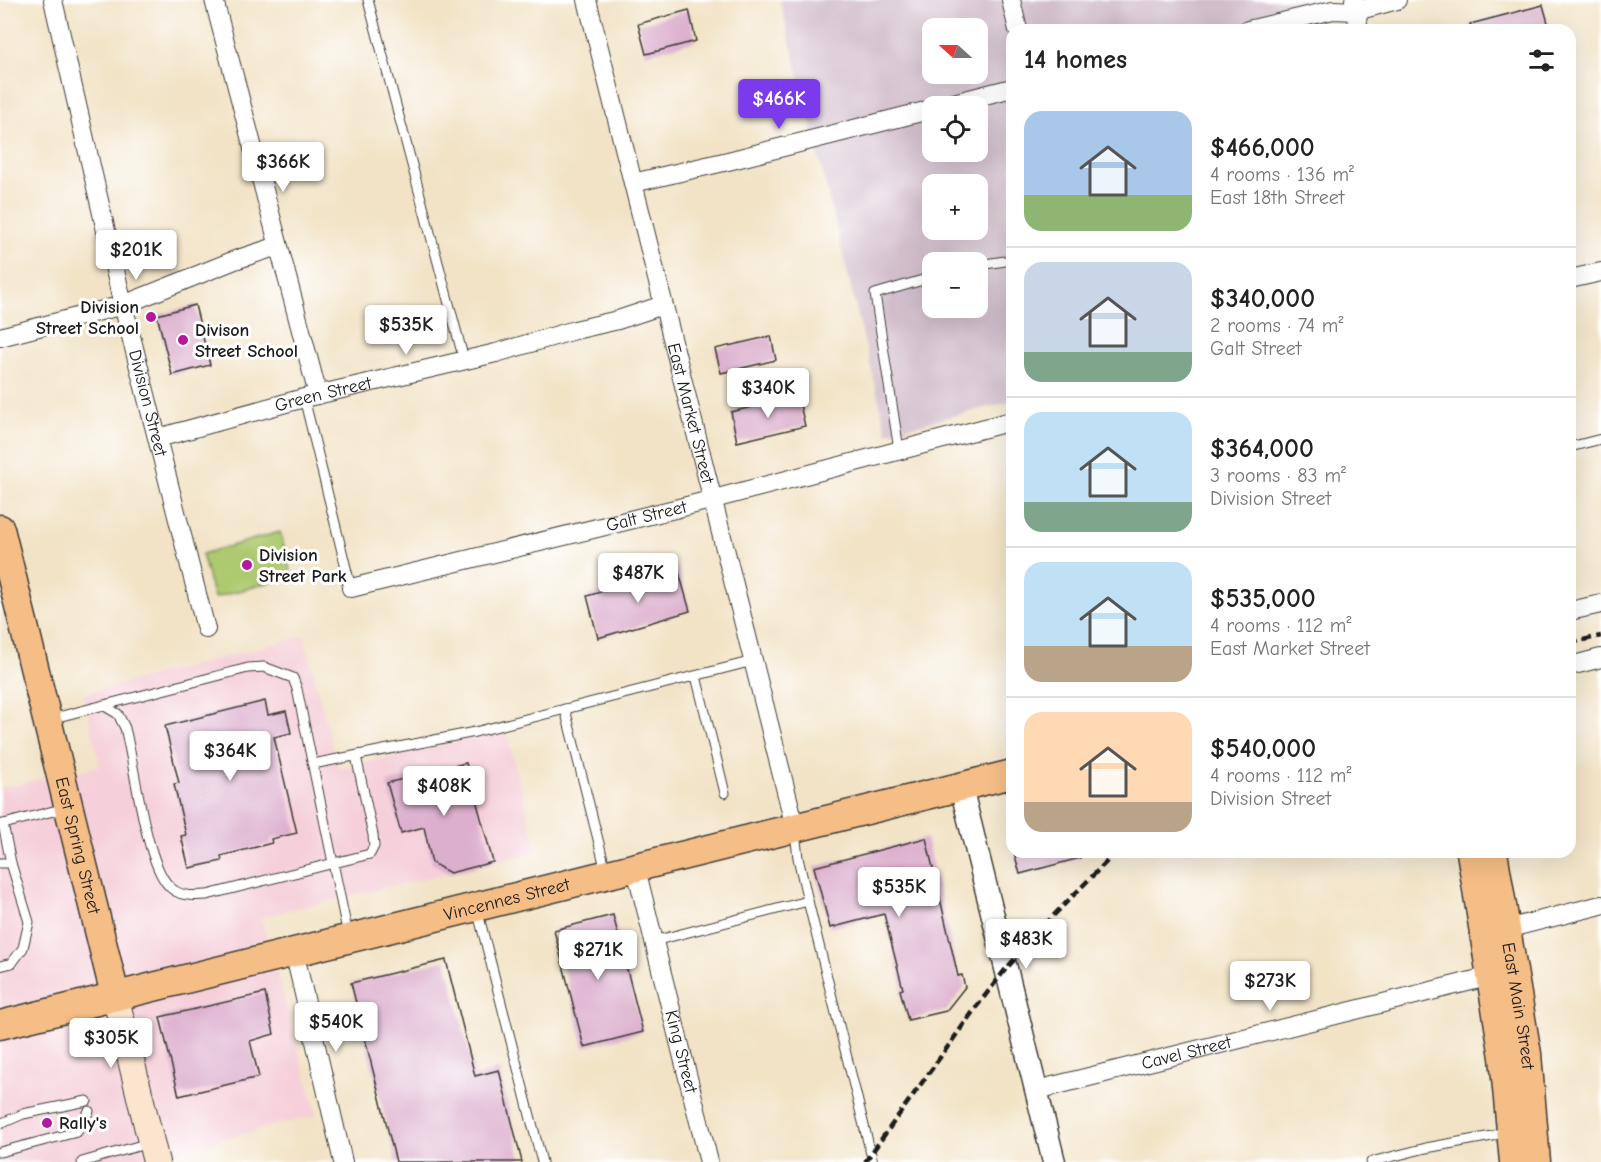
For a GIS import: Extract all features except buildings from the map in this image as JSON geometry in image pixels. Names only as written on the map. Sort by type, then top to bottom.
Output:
[{"type":"main road","name":"East Spring Street","points":[[0,529],[153,1152]]},
{"type":"main road","name":"Vincennes Street","points":[[0,1025],[1006,776]]},
{"type":"main road","name":"East Main Street","points":[[1473,858],[1495,932],[1502,973],[1527,1054],[1536,1162]]},
{"type":"main road","name":"East Main Street","points":[[1492,858],[1495,932]]},
{"type":"main road","name":"East Main Street","points":[[1502,973],[1504,1057],[1514,1162]]},
{"type":"street","name":"Division Street","points":[[53,0],[123,305],[206,629]]},
{"type":"street","points":[[214,0],[278,246],[311,396]]},
{"type":"street","name":"East Market Street","points":[[587,0],[795,827]]},
{"type":"street","points":[[1011,0],[1017,24]]},
{"type":"street","points":[[1274,24],[1333,10],[1397,0]]},
{"type":"street","points":[[1355,6],[1358,24]]},
{"type":"street","points":[[981,96],[1006,90]]},
{"type":"street","points":[[633,183],[922,112]]},
{"type":"street","points":[[0,337],[123,305],[235,260],[278,246]]},
{"type":"street","points":[[1576,278],[1601,272]]},
{"type":"street","name":"Green Street","points":[[158,438],[311,396],[464,360],[618,320],[663,305]]},
{"type":"street","name":"Galt Street","points":[[351,588],[712,499],[1006,423]]},
{"type":"street","points":[[1576,610],[1601,604]]},
{"type":"street","points":[[1576,664],[1601,658]]},
{"type":"street","points":[[961,787],[1053,1162]]},
{"type":"street","name":"King Street","points":[[636,869],[709,1162]]},
{"type":"street","points":[[1495,932],[1601,905]]},
{"type":"street","points":[[294,951],[343,1162]]},
{"type":"street","name":"Cavel Street","points":[[1037,1090],[1502,973]]},
{"type":"lane","points":[[368,0],[464,360]]},
{"type":"lane","points":[[988,264],[1006,261]]},
{"type":"lane","points":[[899,450],[875,294],[922,280]]},
{"type":"lane","points":[[311,396],[351,588]]},
{"type":"lane","points":[[1576,445],[1601,439]]},
{"type":"lane","points":[[313,764],[475,732],[753,661]]},
{"type":"lane","points":[[48,719],[248,668],[264,667],[292,678],[297,689],[348,938]]},
{"type":"lane","points":[[696,676],[725,793]]},
{"type":"lane","points":[[103,705],[118,714],[125,728],[155,864],[169,886],[191,897],[207,896],[370,854],[374,846],[356,756]]},
{"type":"lane","points":[[565,709],[608,876]]},
{"type":"lane","points":[[0,966],[12,963],[23,948],[29,922],[1,824],[69,807]]},
{"type":"lane","points":[[795,827],[798,858],[808,901],[873,1162]]},
{"type":"lane","points":[[0,863],[11,863]]},
{"type":"lane","points":[[654,941],[808,901]]},
{"type":"lane","points":[[476,907],[542,1162]]},
{"type":"lane","points":[[0,1124],[22,1114],[88,1106],[77,1132],[0,1152]]},
{"type":"lane","points":[[1371,1162],[1426,1148],[1492,1136],[1512,1129]]},
{"type":"lane","points":[[82,1162],[153,1152]]},
{"type":"shaded area","points":[[780,0],[1318,0],[1322,24],[1006,24],[1006,403],[887,433]]},
{"type":"shaded area","points":[[304,636],[338,769],[506,730],[537,852],[261,917],[317,1115],[133,1162],[0,1162],[0,788],[100,766],[83,694]]},
{"type":"green space","name":"Division Street Park","points":[[280,532],[292,576],[214,598],[202,554]]},
{"type":"railway","points":[[1576,642],[1601,636]]},
{"type":"railway","points":[[865,1162],[1005,970],[1054,915],[1110,858]]},
{"type":"place","name":"Division Street School","points":[[151,317]]},
{"type":"place","name":"Divison Street School","points":[[183,340]]},
{"type":"place","name":"Division Street Park","points":[[247,565]]},
{"type":"place","name":"Rally's","points":[[47,1123]]}]
